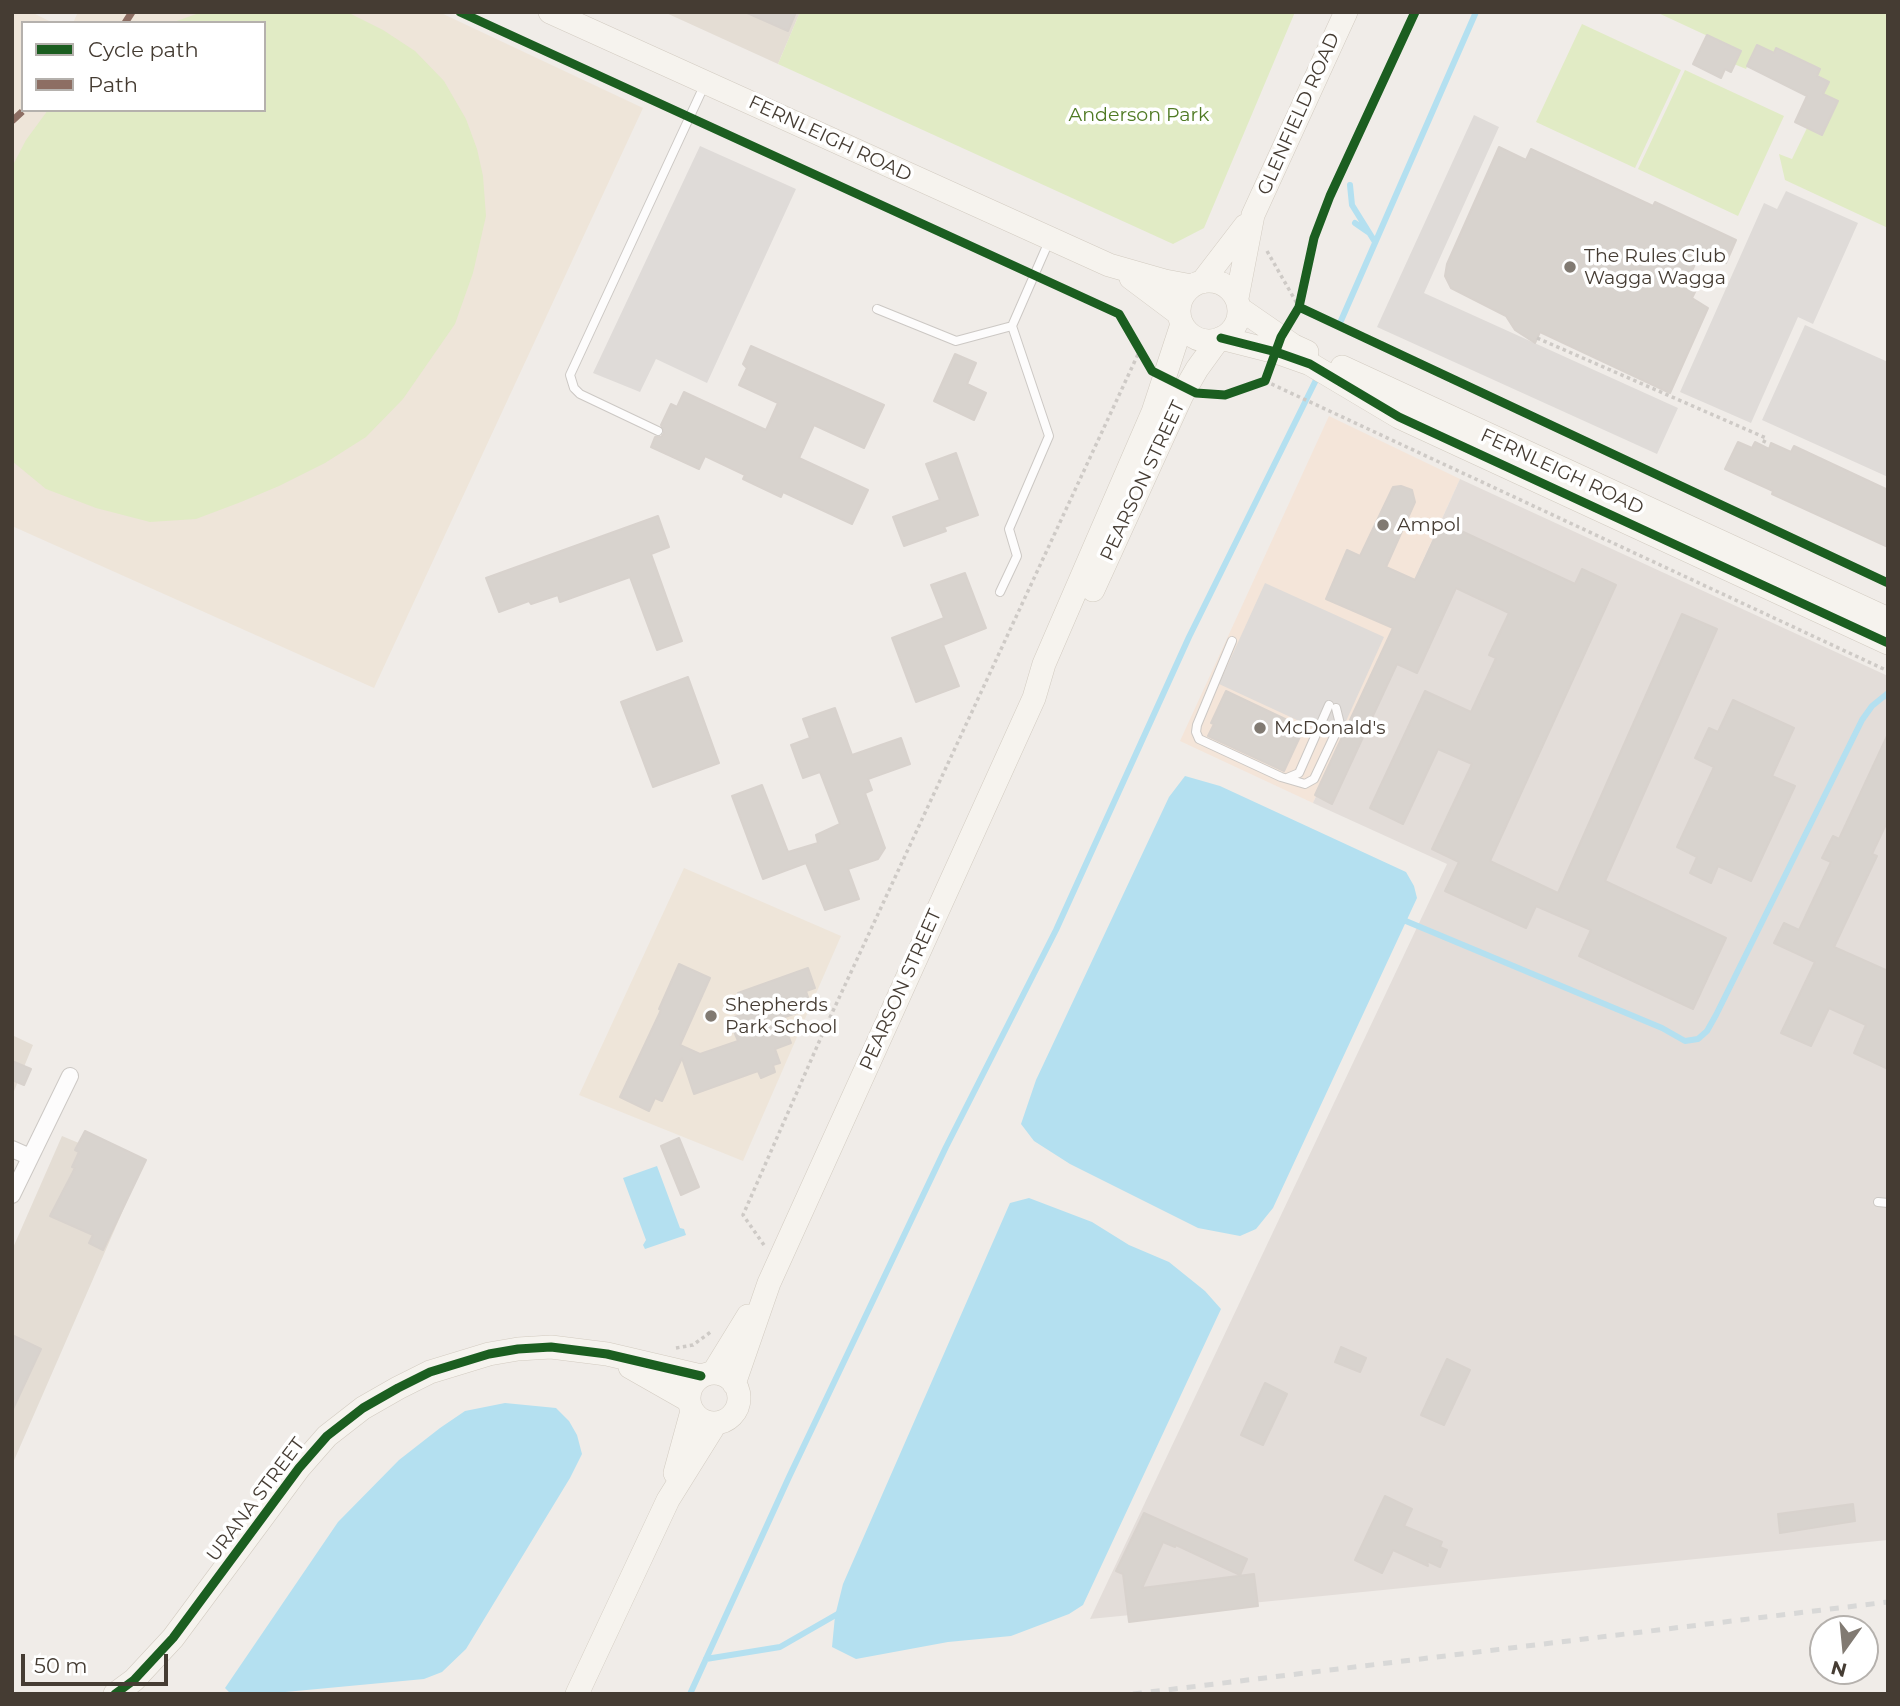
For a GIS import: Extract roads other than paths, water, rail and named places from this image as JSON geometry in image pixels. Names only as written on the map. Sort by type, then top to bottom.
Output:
[{"type":"street","name":"FERNLEIGH ROAD","points":[[550,12],[1109,265],[1165,281],[1197,284]]},
{"type":"street","name":"GLENFIELD ROAD","points":[[1197,284],[1253,215],[1346,12]]},
{"type":"street","name":"GLENFIELD ROAD","points":[[1238,303],[1253,215]]},
{"type":"street","name":"FERNLEIGH ROAD","points":[[1109,265],[1158,296],[1180,319]]},
{"type":"street","points":[[1197,284],[1222,284],[1238,303],[1239,318],[1235,328],[1219,339],[1197,339],[1188,333],[1180,319],[1180,303],[1184,293],[1197,284]]},
{"type":"street","name":"FERNLEIGH ROAD","points":[[1238,303],[1279,344],[1399,416],[1888,643]]},
{"type":"street","name":"PEARSON STREET","points":[[577,1694],[668,1500],[716,1423],[729,1418],[735,1412],[739,1398],[734,1384],[769,1283],[1034,698],[1044,664],[1133,460],[1166,376],[1180,319]]},
{"type":"street","name":"FERNLEIGH ROAD","points":[[1219,339],[1294,346],[1888,619]]},
{"type":"street","name":"PEARSON STREET","points":[[1034,698],[1055,669],[1182,395],[1219,339]]},
{"type":"street","points":[[12,1195],[70,1076]]},
{"type":"street","points":[[12,1149],[30,1157]]},
{"type":"street","name":"PEARSON STREET","points":[[668,1500],[690,1406],[691,1386],[707,1374],[769,1283]]},
{"type":"street","name":"URANA STREET","points":[[115,1694],[134,1680],[173,1638],[299,1468],[327,1436],[363,1408],[430,1372],[489,1353],[518,1349],[551,1347],[607,1354],[707,1374]]},
{"type":"street","name":"URANA STREET","points":[[607,1354],[690,1406]]},
{"type":"street","points":[[707,1374],[725,1375],[734,1384]]},
{"type":"street","points":[[690,1406],[702,1420],[716,1423]]},
{"type":"lane","points":[[658,431],[580,394],[574,388],[570,375],[706,82]]},
{"type":"lane","points":[[1000,592],[1017,556],[1009,528],[1049,436],[1012,326],[1050,239]]},
{"type":"lane","points":[[877,309],[956,341],[1012,326]]},
{"type":"lane","points":[[1232,641],[1197,725],[1196,735],[1199,739],[1283,778],[1305,784],[1314,779],[1340,724],[1333,707],[1299,773],[1283,778]]},
{"type":"water","points":[[1185,776],[1220,786],[1406,872],[1417,898],[1273,1208],[1256,1229],[1240,1236],[1198,1228],[1070,1164],[1034,1141],[1021,1124],[1036,1080],[1169,797]]},
{"type":"water","points":[[657,1166],[680,1228],[684,1229],[686,1235],[645,1249],[643,1245],[646,1240],[623,1178]]},
{"type":"water","points":[[1029,1198],[1092,1222],[1129,1245],[1169,1262],[1205,1291],[1221,1309],[1083,1605],[1069,1614],[1011,1636],[948,1642],[856,1659],[832,1647],[835,1616],[843,1584],[1010,1203]]},
{"type":"water","points":[[505,1403],[556,1408],[569,1421],[577,1435],[582,1454],[466,1649],[442,1672],[424,1679],[264,1694],[231,1694],[225,1688],[338,1522],[399,1460],[440,1428],[465,1411]]},
{"type":"waterway","points":[[1340,323],[1476,12]]},
{"type":"waterway","points":[[1350,185],[1352,205],[1375,242]]},
{"type":"waterway","points":[[1355,223],[1368,232]]},
{"type":"waterway","points":[[690,1694],[789,1477],[946,1147],[1056,930],[1189,637],[1316,380]]},
{"type":"waterway","points":[[1401,919],[1662,1028],[1685,1041],[1698,1039],[1707,1031],[1716,1015],[1862,720],[1872,706],[1888,693]]},
{"type":"waterway","points":[[706,1659],[780,1647],[841,1612]]},
{"type":"railway","points":[[1133,1694],[1888,1602]]},
{"type":"place","name":"The Rules Club Wagga Wagga","points":[[1570,267]]},
{"type":"place","name":"Ampol","points":[[1383,525]]},
{"type":"place","name":"McDonald's","points":[[1260,728]]},
{"type":"place","name":"Shepherds Park School","points":[[711,1016]]},
{"type":"park label","name":"Anderson Park","points":[[1139,115]]}]
